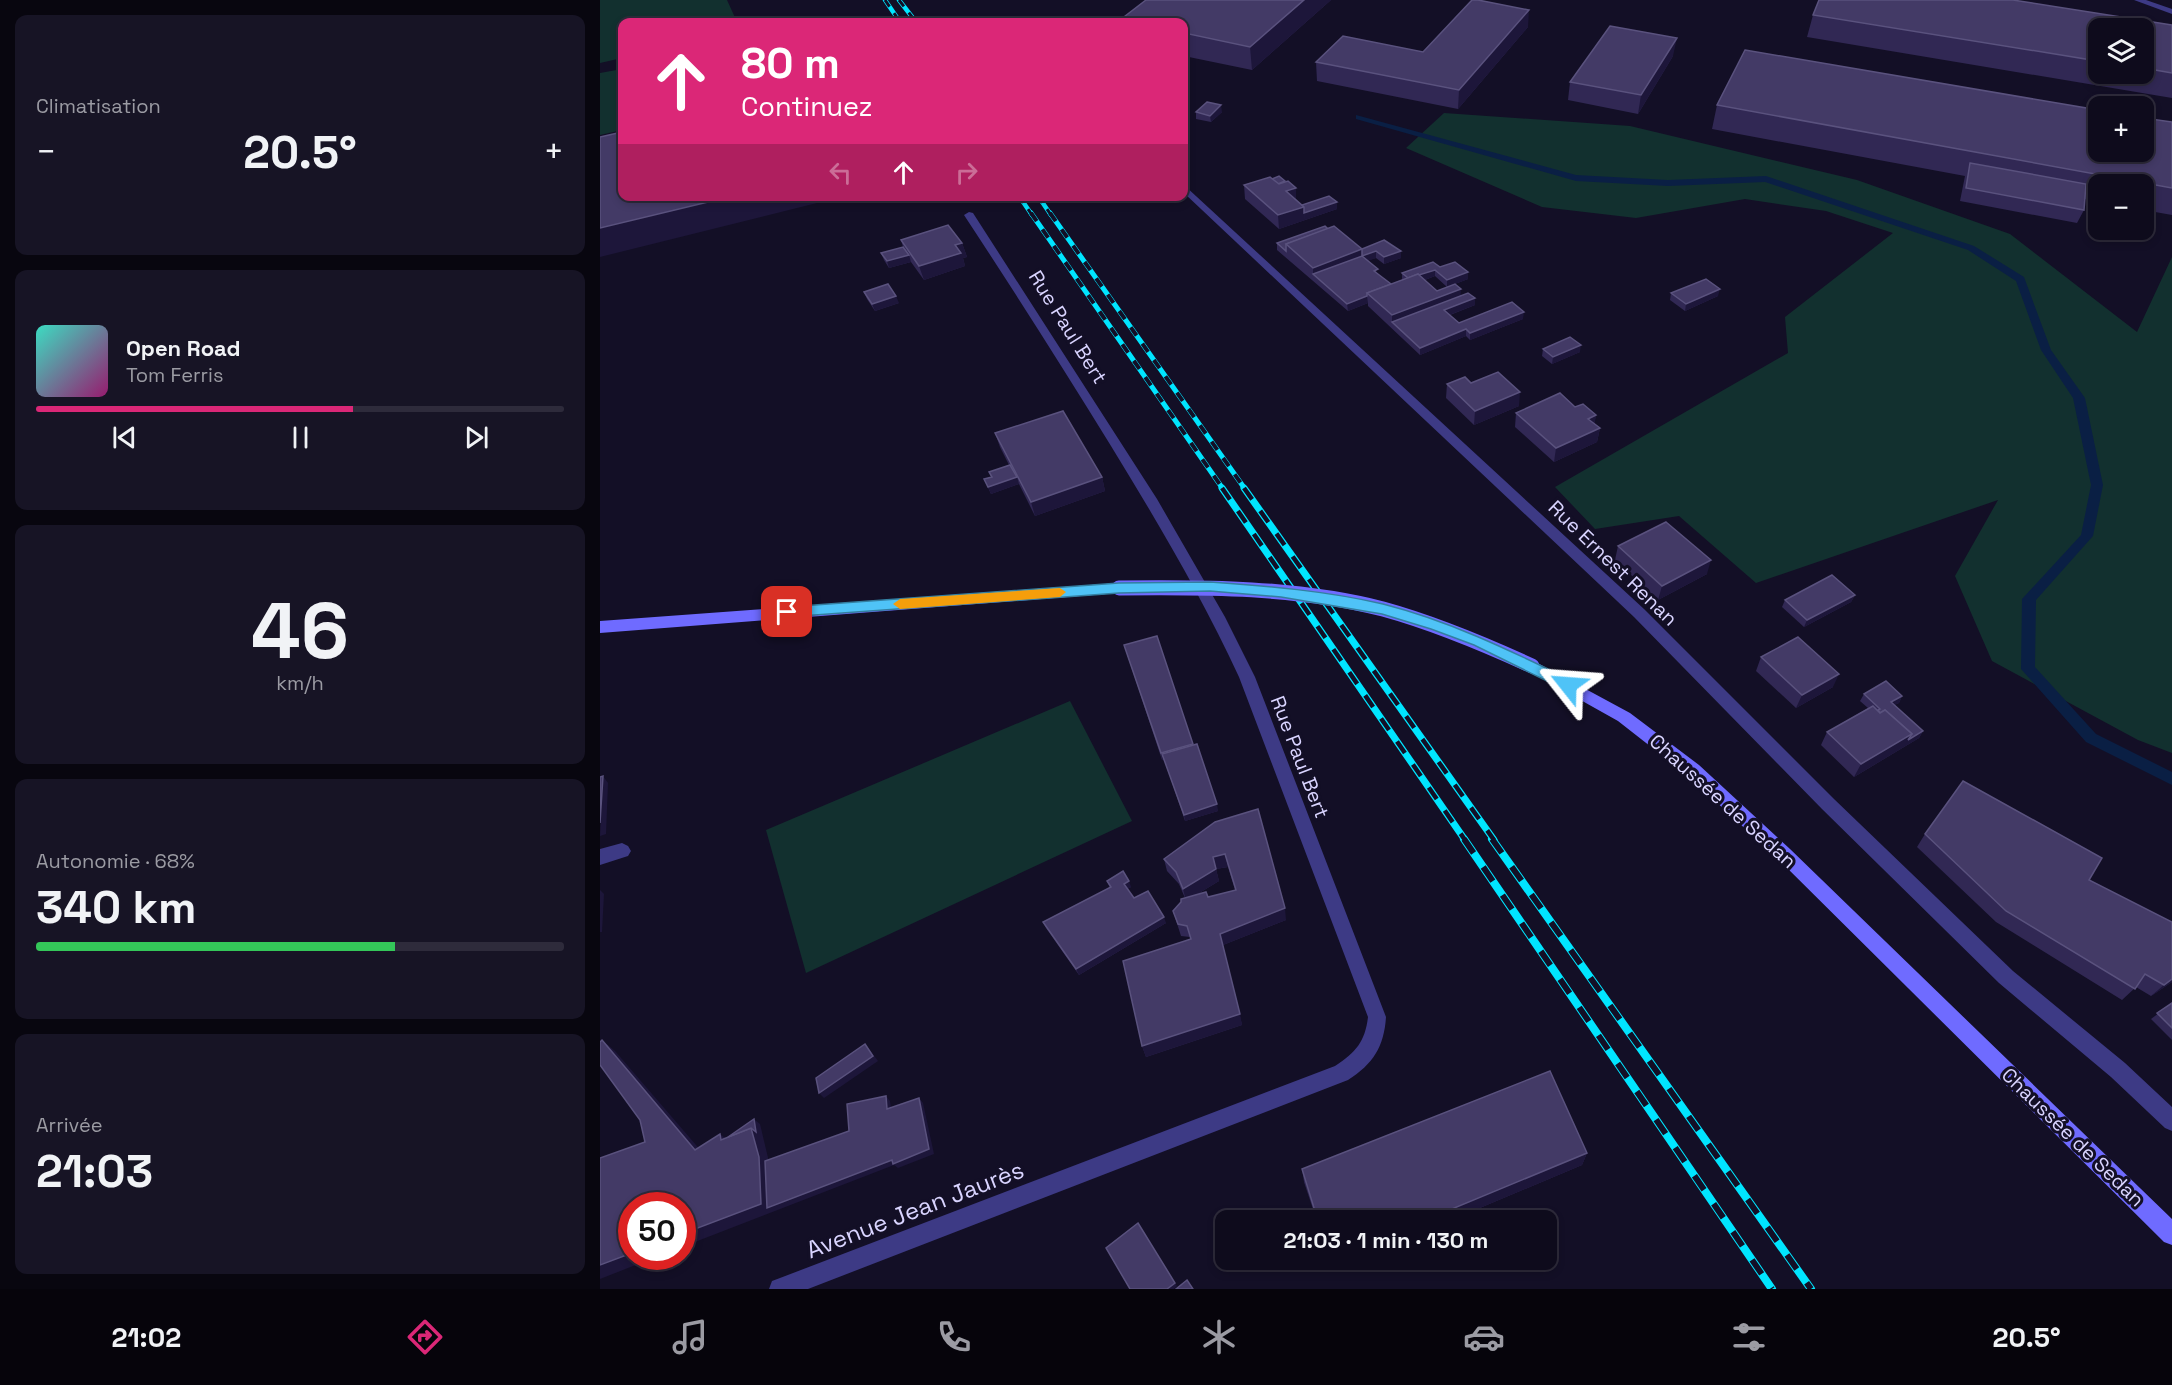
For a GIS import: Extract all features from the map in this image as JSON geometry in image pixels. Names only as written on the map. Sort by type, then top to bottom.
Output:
[{"type":"main road","name":"Chaussée de Sedan","points":[[600,627],[1119,588],[1210,587],[1331,599],[1382,609],[1479,641],[1532,666],[1623,717],[1693,770],[1776,846],[2172,1234]]},
{"type":"street","points":[[2138,0],[2172,12]]},
{"type":"street","name":"Rue Ernest Renan","points":[[1188,192],[1639,613],[1827,804],[2006,976],[2118,1070],[2172,1121]]},
{"type":"street","name":"Rue Paul Bert","points":[[969,215],[1036,316],[1162,517],[1193,568],[1222,623],[1247,677],[1377,1017],[1375,1038],[1361,1060],[1341,1073],[1068,1179]]},
{"type":"street","points":[[600,858],[622,851]]},
{"type":"street","name":"Avenue Jean Jaurès","points":[[785,1288],[1068,1179]]},
{"type":"green space","points":[[600,0],[727,0],[735,18],[618,18],[618,59],[600,63]]},
{"type":"green space","points":[[618,70],[618,131],[600,135],[600,73]]},
{"type":"green space","points":[[1444,113],[1630,126],[1857,180],[2010,234],[2137,332],[2172,257],[2172,753],[2138,740],[1992,661],[1955,576],[1998,500],[1756,583],[1679,516],[1595,529],[1555,487],[1788,353],[1785,317],[1893,233],[1826,211],[1745,199],[1636,218],[1542,207],[1406,148]]},
{"type":"green space","points":[[1070,701],[1132,821],[806,973],[766,830]]},
{"type":"building","points":[[1146,0],[1304,0],[1250,47],[1188,34],[1188,18],[1123,18]]},
{"type":"building","points":[[1472,0],[1529,10],[1459,90],[1316,62],[1343,36],[1423,52]]},
{"type":"building","points":[[1819,0],[2013,0],[2127,18],[2088,18],[2088,59],[1813,15]]},
{"type":"building","points":[[2154,22],[2172,25],[2172,73],[2154,70]]},
{"type":"building","points":[[1610,26],[1677,38],[1641,95],[1570,82]]},
{"type":"building","points":[[1745,50],[2088,108],[2088,162],[2154,162],[2154,119],[2172,122],[2172,188],[2154,185],[2154,174],[2095,174],[1717,105]]},
{"type":"building","points":[[1207,102],[1221,105],[1210,116],[1196,112]]},
{"type":"building","points":[[618,133],[618,201],[712,201],[600,228],[600,137]]},
{"type":"building","points":[[1970,163],[2086,184],[2084,210],[1966,188]]},
{"type":"building","points":[[1279,176],[1285,181],[1278,184],[1272,179]]},
{"type":"building","points":[[1270,177],[1279,184],[1288,181],[1296,188],[1286,191],[1304,207],[1278,215],[1244,185]]},
{"type":"building","points":[[1329,196],[1337,202],[1304,213],[1302,205]]},
{"type":"building","points":[[948,225],[962,243],[955,245],[961,253],[919,266],[901,240]]},
{"type":"building","points":[[1325,226],[1328,229],[1286,244],[1286,251],[1277,243]]},
{"type":"building","points":[[1334,226],[1362,249],[1313,268],[1286,244]]},
{"type":"building","points":[[1384,240],[1401,251],[1384,257],[1376,251],[1362,256],[1362,249]]},
{"type":"building","points":[[903,247],[909,255],[887,261],[881,253]]},
{"type":"building","points":[[1362,256],[1378,269],[1374,271],[1391,284],[1347,304],[1313,274]]},
{"type":"building","points":[[1433,262],[1440,267],[1455,262],[1468,272],[1447,280],[1435,270],[1408,278],[1402,273]]},
{"type":"building","points":[[1418,274],[1437,291],[1455,284],[1461,289],[1392,315],[1367,293]]},
{"type":"building","points":[[1706,279],[1720,289],[1686,304],[1671,293]]},
{"type":"building","points":[[888,284],[896,296],[872,304],[864,292]]},
{"type":"building","points":[[1468,293],[1475,298],[1444,310],[1459,323],[1512,302],[1524,312],[1470,333],[1466,329],[1420,348],[1392,322]]},
{"type":"building","points":[[1570,337],[1581,345],[1553,357],[1543,349]]},
{"type":"building","points":[[1498,372],[1520,392],[1475,411],[1447,384],[1465,377],[1471,383]]},
{"type":"building","points":[[1560,393],[1575,407],[1583,404],[1596,415],[1588,419],[1600,428],[1556,448],[1516,413]]},
{"type":"building","points":[[1063,411],[1102,477],[1031,502],[995,433]]},
{"type":"building","points":[[1010,465],[1017,477],[988,487],[984,479],[992,477],[989,472]]},
{"type":"building","points":[[1666,522],[1711,560],[1662,586],[1618,546]]},
{"type":"building","points":[[1832,575],[1855,595],[1807,620],[1785,600]]},
{"type":"building","points":[[1157,636],[1193,744],[1161,753],[1124,645]]},
{"type":"building","points":[[1798,637],[1839,674],[1802,695],[1761,657]]},
{"type":"building","points":[[1886,681],[1902,696],[1891,702],[1923,731],[1908,740],[1912,734],[1885,710],[1880,713],[1878,710],[1880,709],[1864,694]]},
{"type":"building","points":[[1873,706],[1880,713],[1885,710],[1912,734],[1861,764],[1827,732]]},
{"type":"building","points":[[1197,744],[1217,804],[1184,815],[1162,754]]},
{"type":"building","points":[[603,776],[600,823],[600,777]]},
{"type":"building","points":[[1963,781],[2102,858],[2089,880],[2172,922],[2172,979],[2164,985],[2145,974],[2135,989],[2006,911],[1925,834]]},
{"type":"building","points":[[1258,809],[1285,908],[1220,934],[1240,1014],[1142,1046],[1123,961],[1191,939],[1187,926],[1178,924],[1173,911],[1181,899],[1206,892],[1208,897],[1236,890],[1225,854],[1213,857],[1216,869],[1183,889],[1176,872],[1164,859],[1215,822]]},
{"type":"building","points":[[1123,871],[1129,881],[1124,884],[1134,898],[1148,891],[1164,917],[1076,969],[1043,922],[1111,887],[1107,881]]},
{"type":"building","points":[[2172,1003],[2172,1028],[2157,1013]]},
{"type":"building","points":[[602,1040],[695,1150],[720,1134],[721,1140],[751,1128],[759,1157],[761,1204],[696,1229],[696,1192],[618,1192],[618,1258],[600,1265],[600,1158],[645,1142],[640,1120],[600,1065],[600,1042]]},
{"type":"building","points":[[865,1044],[873,1056],[819,1093],[816,1078]]},
{"type":"building","points":[[1550,1071],[1587,1153],[1450,1210],[1315,1210],[1302,1169]]},
{"type":"building","points":[[886,1096],[887,1109],[919,1098],[929,1149],[893,1164],[892,1160],[767,1208],[765,1161],[849,1131],[847,1104]]},
{"type":"building","points":[[754,1119],[756,1132],[751,1128],[728,1137]]},
{"type":"building","points":[[1138,1223],[1175,1283],[1167,1289],[1130,1289],[1106,1248]]},
{"type":"building","points":[[1187,1280],[1193,1289],[1176,1289]]},
{"type":"waterway","points":[[1359,117],[1576,178],[1668,183],[1766,179],[1971,248],[2020,279],[2046,350],[2079,398],[2097,485],[2087,536],[2029,599],[2028,669],[2091,738],[2172,779]]},
{"type":"railway","points":[[885,0],[897,18]]},
{"type":"railway","points":[[899,0],[913,18]]},
{"type":"railway","points":[[1022,201],[1032,215]]},
{"type":"railway","points":[[1041,201],[1051,215]]},
{"type":"railway","points":[[1031,213],[1223,489]]},
{"type":"railway","points":[[1050,213],[1245,489]]},
{"type":"railway","points":[[1222,488],[1465,840]]},
{"type":"railway","points":[[1244,488],[1494,840]]},
{"type":"railway","points":[[1464,839],[1772,1289]]},
{"type":"railway","points":[[1492,839],[1811,1289]]},
{"type":"slow traffic","points":[[900,604],[1060,592]]},
{"type":"route","points":[[787,612],[1119,588],[1210,587],[1281,592],[1382,609],[1436,626],[1479,641],[1568,685]]}]
